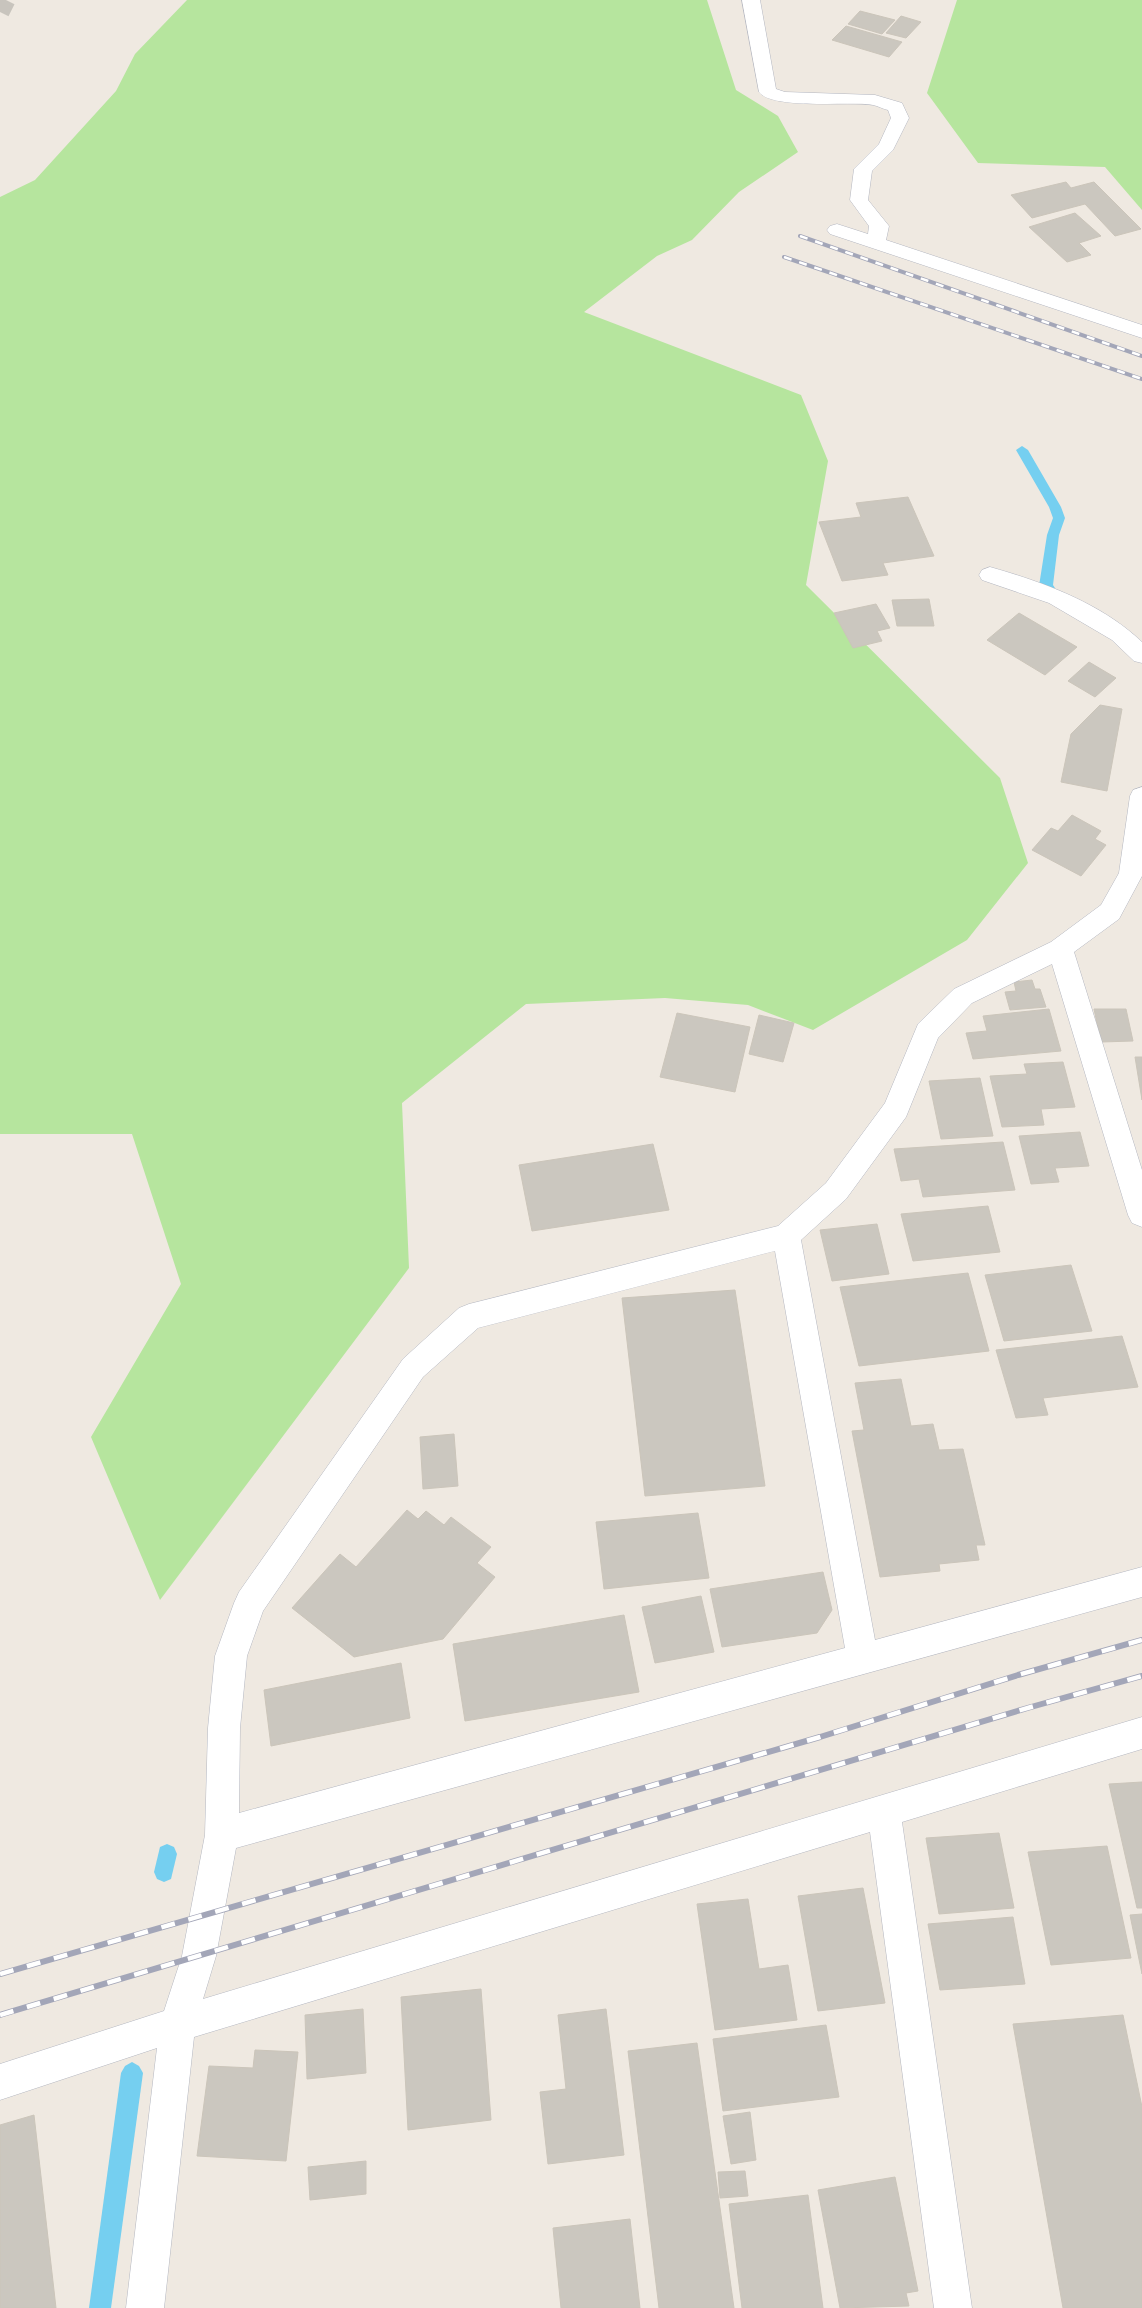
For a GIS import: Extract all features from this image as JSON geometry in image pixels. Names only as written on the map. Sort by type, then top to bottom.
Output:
[{"type":"street","points":[[751,0],[768,92],[784,97],[875,100],[896,107],[900,118],[887,146],[863,169],[859,200],[879,226],[876,243]]},
{"type":"street","points":[[837,230],[1142,332]]},
{"type":"street","points":[[990,575],[1057,598],[1120,634],[1142,655]]},
{"type":"street","points":[[145,2308],[178,2024],[199,1956],[222,1835],[224,1728],[231,1656],[250,1603],[413,1368],[469,1318],[786,1236],[836,1191],[896,1109],[927,1032],[963,996],[1060,949],[1110,912],[1134,889],[1131,873],[1142,796]]},
{"type":"street","points":[[1060,949],[1142,1215]]},
{"type":"street","points":[[786,1236],[863,1659]]},
{"type":"street","points":[[222,1835],[1142,1582]]},
{"type":"street","points":[[0,2082],[178,2024],[1142,1733]]},
{"type":"street","points":[[884,1810],[953,2308]]},
{"type":"green space","points":[[187,0],[707,0],[736,90],[778,116],[798,152],[739,192],[692,240],[657,256],[584,312],[801,395],[828,461],[806,585],[1000,778],[1028,863],[967,940],[813,1030],[748,1005],[665,998],[526,1004],[402,1103],[409,1268],[160,1600],[91,1437],[181,1284],[132,1134],[0,1134],[0,197],[35,180],[116,91],[135,54]]},
{"type":"green space","points":[[957,0],[1142,0],[1142,210],[1105,167],[978,163],[927,93]]},
{"type":"building","points":[[860,11],[895,20],[882,34],[848,24]]},
{"type":"building","points":[[901,16],[921,22],[906,38],[886,33]]},
{"type":"building","points":[[846,26],[902,42],[889,57],[832,40]]},
{"type":"building","points":[[1066,182],[1071,188],[1094,182],[1141,229],[1115,236],[1085,204],[1032,218],[1011,195]]},
{"type":"building","points":[[1075,213],[1101,236],[1079,243],[1091,255],[1067,262],[1029,227]]},
{"type":"building","points":[[908,497],[934,556],[883,563],[888,575],[842,581],[819,522],[861,517],[856,503]]},
{"type":"building","points":[[929,599],[934,626],[897,626],[892,600]]},
{"type":"building","points":[[876,604],[890,628],[877,631],[882,641],[853,648],[834,613]]},
{"type":"building","points":[[1019,613],[1077,647],[1045,675],[987,640]]},
{"type":"building","points":[[1089,662],[1116,678],[1095,697],[1068,681]]},
{"type":"building","points":[[1100,705],[1122,709],[1107,791],[1061,782],[1071,734]]},
{"type":"building","points":[[1072,815],[1101,831],[1095,839],[1106,845],[1081,876],[1032,850],[1051,828],[1058,831]]},
{"type":"building","points":[[1032,980],[1035,989],[1040,989],[1046,1007],[1010,1010],[1005,992],[1016,991],[1014,982]]},
{"type":"building","points":[[1049,1009],[1061,1051],[973,1059],[966,1033],[987,1031],[983,1016]]},
{"type":"building","points":[[1094,1009],[1126,1009],[1133,1041],[1101,1042]]},
{"type":"building","points":[[677,1013],[750,1027],[735,1092],[660,1077]]},
{"type":"building","points":[[759,1015],[794,1023],[783,1062],[749,1054]]},
{"type":"building","points":[[1135,1057],[1142,1057],[1142,1100]]},
{"type":"building","points":[[1063,1062],[1075,1107],[1041,1109],[1044,1125],[1002,1127],[990,1076],[1027,1074],[1024,1064]]},
{"type":"building","points":[[980,1078],[993,1136],[941,1139],[929,1081]]},
{"type":"building","points":[[1080,1132],[1089,1166],[1055,1168],[1059,1182],[1031,1184],[1019,1136]]},
{"type":"building","points":[[1003,1142],[1015,1190],[923,1197],[919,1179],[901,1181],[894,1149]]},
{"type":"building","points":[[653,1144],[669,1210],[532,1231],[519,1165]]},
{"type":"building","points":[[988,1206],[1000,1252],[913,1261],[901,1214]]},
{"type":"building","points":[[877,1224],[889,1274],[832,1281],[820,1230]]},
{"type":"building","points":[[1071,1265],[1092,1331],[1004,1341],[985,1275]]},
{"type":"building","points":[[968,1273],[989,1351],[859,1366],[840,1287]]},
{"type":"building","points":[[735,1290],[765,1486],[645,1496],[622,1298]]},
{"type":"building","points":[[1122,1336],[1138,1387],[1043,1398],[1048,1415],[1016,1418],[996,1350]]},
{"type":"building","points":[[901,1379],[911,1426],[933,1424],[939,1450],[963,1449],[985,1545],[976,1545],[979,1560],[939,1564],[940,1571],[880,1577],[852,1431],[864,1430],[855,1383]]},
{"type":"building","points":[[454,1434],[458,1486],[423,1489],[420,1437]]},
{"type":"building","points":[[407,1510],[418,1519],[426,1511],[444,1525],[451,1517],[491,1547],[477,1563],[495,1577],[443,1639],[354,1657],[292,1608],[340,1554],[356,1567]]},
{"type":"building","points":[[698,1513],[709,1578],[604,1589],[596,1522]]},
{"type":"building","points":[[823,1572],[832,1610],[817,1633],[722,1647],[710,1589]]},
{"type":"building","points":[[701,1596],[714,1652],[655,1663],[642,1607]]},
{"type":"building","points":[[624,1615],[639,1692],[465,1721],[453,1644]]},
{"type":"building","points":[[401,1663],[410,1718],[271,1746],[264,1690]]},
{"type":"building","points":[[1142,1782],[1142,1908],[1137,1908],[1109,1784]]},
{"type":"building","points":[[999,1833],[1014,1908],[939,1914],[926,1838]]},
{"type":"building","points":[[1107,1846],[1131,1958],[1051,1965],[1028,1852]]},
{"type":"building","points":[[863,1888],[885,2003],[818,2011],[798,1896]]},
{"type":"building","points":[[748,1899],[759,1969],[788,1965],[797,2020],[715,2030],[697,1904]]},
{"type":"building","points":[[1142,1914],[1142,1974],[1130,1915]]},
{"type":"building","points":[[1013,1917],[1025,1984],[940,1990],[928,1924]]},
{"type":"building","points":[[481,1989],[491,2120],[408,2130],[401,1997]]},
{"type":"building","points":[[363,2009],[366,2073],[307,2079],[305,2015]]},
{"type":"building","points":[[606,2009],[624,2155],[548,2164],[540,2092],[566,2089],[558,2015]]},
{"type":"building","points":[[1123,2015],[1142,2107],[1142,2308],[1063,2308],[1013,2024]]},
{"type":"building","points":[[826,2025],[839,2097],[723,2111],[713,2039]]},
{"type":"building","points":[[697,2043],[734,2308],[659,2308],[628,2051]]},
{"type":"building","points":[[255,2050],[298,2052],[286,2161],[197,2156],[209,2066],[253,2068]]},
{"type":"building","points":[[750,2112],[756,2160],[731,2164],[723,2116]]},
{"type":"building","points":[[34,2115],[56,2308],[0,2308],[0,2125]]},
{"type":"building","points":[[366,2161],[366,2194],[310,2200],[308,2167]]},
{"type":"building","points":[[745,2171],[748,2196],[720,2198],[718,2172]]},
{"type":"building","points":[[895,2177],[918,2291],[906,2293],[909,2306],[840,2308],[818,2190]]},
{"type":"building","points":[[808,2195],[823,2308],[742,2308],[729,2204]]},
{"type":"building","points":[[630,2219],[640,2308],[561,2308],[553,2228]]},
{"type":"waterway","points":[[1022,450],[1055,507],[1059,518],[1053,535],[1046,586],[1048,588]]},
{"type":"waterway","points":[[164,1872],[167,1854]]},
{"type":"waterway","points":[[100,2308],[132,2073]]},
{"type":"tunnel","points":[[0,12],[6,0]]},
{"type":"railway","points":[[800,236],[1142,356]]},
{"type":"railway","points":[[784,257],[1142,379]]},
{"type":"railway","points":[[0,1974],[820,1737],[1018,1675],[1142,1640]]},
{"type":"railway","points":[[0,2015],[1031,1707],[1142,1676]]}]
